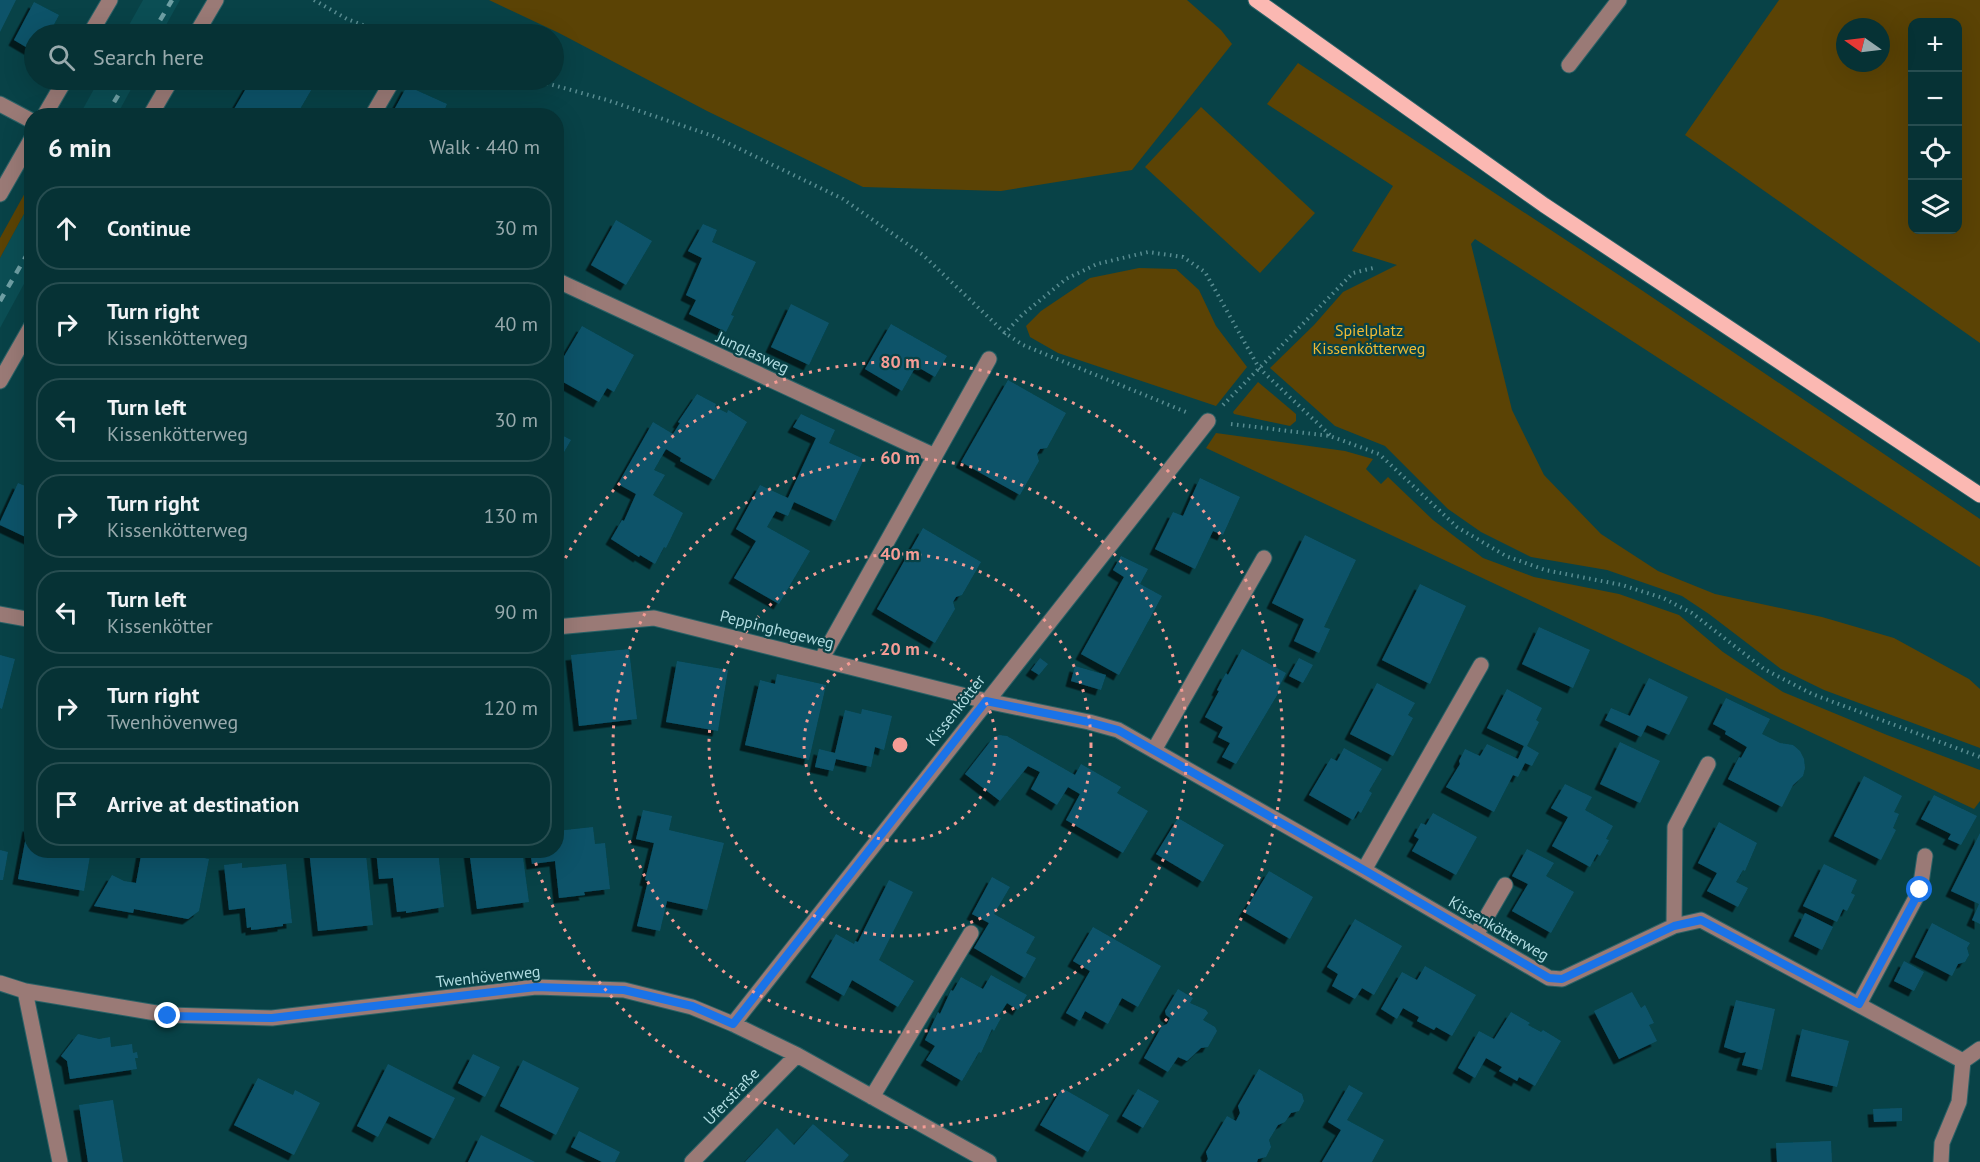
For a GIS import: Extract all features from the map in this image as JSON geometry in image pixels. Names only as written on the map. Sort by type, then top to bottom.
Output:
[{"type":"main road","points":[[1256,0],[1544,205],[1980,495]]},
{"type":"street","points":[[96,24],[110,0]]},
{"type":"street","points":[[202,24],[216,0]]},
{"type":"street","points":[[1569,65],[1619,0]]},
{"type":"street","points":[[49,108],[59,90]]},
{"type":"street","points":[[155,108],[165,90]]},
{"type":"street","points":[[377,108],[387,90]]},
{"type":"street","points":[[0,104],[24,117]]},
{"type":"street","points":[[0,194],[24,152]]},
{"type":"street","name":"Junglasweg","points":[[564,284],[935,456]]},
{"type":"street","points":[[0,381],[24,339]]},
{"type":"street","points":[[822,658],[989,358]]},
{"type":"street","name":"Kissenkötter","points":[[733,1024],[1208,421]]},
{"type":"street","points":[[1154,750],[1264,558]]},
{"type":"street","points":[[0,614],[24,618]]},
{"type":"street","name":"Peppinghegeweg","points":[[564,626],[654,618],[822,658],[986,701]]},
{"type":"street","points":[[1364,870],[1481,665]]},
{"type":"street","name":"Kissenkötterweg","points":[[986,701],[1118,730],[1549,978],[1562,979],[1674,926],[1701,920],[1963,1061]]},
{"type":"street","points":[[1674,926],[1675,827],[1708,764]]},
{"type":"street","points":[[1859,1004],[1920,890],[1925,856]]},
{"type":"street","points":[[1476,935],[1505,885]]},
{"type":"street","points":[[872,1097],[971,933]]},
{"type":"street","name":"Twenhövenweg","points":[[0,983],[25,991],[168,1016],[272,1018],[536,987],[624,990],[692,1006],[733,1024],[796,1055],[989,1162]]},
{"type":"street","points":[[25,991],[60,1162]]},
{"type":"street","points":[[1941,1162],[1942,1143],[1959,1102],[1963,1061],[1980,1049]]},
{"type":"street","name":"Uferstraße","points":[[692,1162],[796,1055]]},
{"type":"path","points":[[314,0],[347,20],[358,24]]},
{"type":"path","points":[[564,88],[607,100],[713,136],[843,199],[923,255],[1005,333],[1023,345],[1208,421],[1330,436],[1379,454],[1457,527],[1506,556],[1545,570],[1622,585],[1663,598],[1692,613],[1764,669],[1812,694],[1980,757]]},
{"type":"path","points":[[989,358],[1005,333],[1022,315],[1066,279],[1097,264],[1148,252],[1183,257],[1206,273],[1259,368],[1330,436]]},
{"type":"path","points":[[1208,421],[1353,273],[1373,268]]},
{"type":"shaded area","points":[[143,0],[180,0],[167,24],[130,24]]},
{"type":"shaded area","points":[[93,90],[131,90],[121,108],[83,108]]},
{"type":"shaded area","points":[[24,214],[24,284],[0,328],[0,258]]},
{"type":"green space","points":[[489,0],[1187,0],[1221,30],[1232,44],[1132,170],[1001,191],[863,187],[707,111],[564,36],[564,24],[540,24]]},
{"type":"green space","points":[[1779,0],[1980,0],[1980,343],[1685,135]]},
{"type":"green space","name":"Spielplatz Kissenkötterweg","points":[[1298,63],[1637,287],[1980,519],[1980,567],[1475,239],[1471,244],[1512,410],[1544,475],[1601,534],[1658,571],[1715,594],[1822,617],[1894,638],[1969,679],[1980,689],[1980,748],[1824,690],[1781,669],[1682,596],[1607,570],[1531,557],[1481,532],[1448,509],[1385,446],[1335,426],[1270,368],[1314,325],[1343,292],[1397,265],[1352,251],[1393,186],[1267,104]]},
{"type":"green space","points":[[1201,107],[1315,213],[1260,273],[1145,167]]},
{"type":"green space","points":[[24,195],[24,214],[0,258],[0,238]]},
{"type":"green space","points":[[1139,268],[1176,269],[1199,290],[1216,326],[1247,367],[1216,406],[1058,353],[1030,337],[1026,326],[1041,311],[1090,278]]},
{"type":"green space","points":[[1258,382],[1296,414],[1296,421],[1290,426],[1234,414],[1233,412]]},
{"type":"green space","points":[[1216,433],[1345,451],[1373,459],[1366,469],[1381,484],[1388,477],[1433,520],[1483,558],[1534,577],[1619,594],[1679,615],[1723,652],[1783,692],[1980,770],[1980,801],[1974,809],[1206,448]]},
{"type":"building","points":[[0,0],[16,0],[0,32]]},
{"type":"building","points":[[34,2],[59,15],[54,24],[24,24],[24,46],[14,40]]},
{"type":"building","points":[[245,90],[311,90],[301,108],[235,108]]},
{"type":"building","points":[[405,90],[416,90],[447,104],[445,108],[395,108]]},
{"type":"building","points":[[616,220],[652,241],[626,285],[591,265]]},
{"type":"building","points":[[703,224],[717,230],[712,242],[756,262],[731,315],[734,316],[726,332],[689,314],[696,300],[686,295],[702,258],[688,251]]},
{"type":"building","points":[[791,304],[829,323],[809,365],[771,347]]},
{"type":"building","points":[[891,324],[947,356],[935,377],[916,366],[902,391],[865,369]]},
{"type":"building","points":[[582,326],[634,355],[614,392],[607,388],[599,402],[564,382],[564,356]]},
{"type":"building","points":[[1008,380],[1066,413],[1047,448],[1040,449],[1037,454],[1039,461],[1020,495],[961,462]]},
{"type":"building","points":[[697,394],[716,404],[715,407],[727,413],[728,410],[747,422],[714,480],[680,461],[681,458],[666,449],[654,470],[665,475],[653,495],[683,513],[666,548],[664,547],[655,564],[640,555],[639,557],[611,539],[622,520],[624,521],[636,494],[618,484],[653,422],[673,434],[680,423],[678,422]]},
{"type":"building","points":[[801,414],[835,430],[829,443],[864,459],[835,521],[794,502],[788,516],[776,511],[767,527],[810,551],[779,604],[734,578],[756,541],[736,529],[760,485],[788,498],[816,438],[793,427]]},
{"type":"building","points":[[564,436],[571,440],[564,452]]},
{"type":"building","points":[[1200,478],[1240,497],[1223,535],[1213,531],[1195,569],[1155,549],[1173,512],[1183,516]]},
{"type":"building","points":[[18,483],[24,486],[24,536],[0,525]]},
{"type":"building","points":[[923,528],[981,562],[962,595],[956,597],[953,602],[955,609],[935,643],[877,609]]},
{"type":"building","points":[[1305,535],[1356,560],[1324,627],[1330,629],[1319,653],[1294,641],[1304,619],[1272,603]]},
{"type":"building","points":[[1121,556],[1148,569],[1140,584],[1162,596],[1119,675],[1081,654],[1124,577],[1113,570]]},
{"type":"building","points":[[1420,584],[1466,606],[1430,684],[1382,660]]},
{"type":"building","points":[[1539,627],[1590,650],[1573,688],[1522,664]]},
{"type":"building","points":[[629,649],[637,719],[579,726],[571,655]]},
{"type":"building","points":[[1242,649],[1286,673],[1277,691],[1279,692],[1236,764],[1222,757],[1230,743],[1218,737],[1223,727],[1205,717],[1219,691],[1217,690],[1221,682],[1226,673],[1228,675]]},
{"type":"building","points":[[0,655],[15,659],[2,709],[0,708]]},
{"type":"building","points":[[1040,658],[1048,664],[1039,675],[1031,670]]},
{"type":"building","points":[[1299,658],[1313,665],[1303,683],[1289,676]]},
{"type":"building","points":[[677,661],[728,670],[718,731],[666,722]]},
{"type":"building","points":[[1075,666],[1106,675],[1101,690],[1071,681]]},
{"type":"building","points":[[777,674],[826,685],[809,760],[745,745],[760,680],[775,684]]},
{"type":"building","points":[[1649,678],[1688,697],[1669,735],[1647,725],[1641,737],[1605,720],[1611,708],[1630,716]]},
{"type":"building","points":[[1377,683],[1415,703],[1408,715],[1413,718],[1393,756],[1350,734]]},
{"type":"building","points":[[1507,689],[1542,708],[1536,720],[1539,722],[1527,746],[1539,753],[1532,766],[1525,763],[1518,777],[1513,775],[1494,812],[1446,787],[1460,764],[1459,761],[1465,749],[1480,756],[1487,744],[1518,759],[1524,746],[1487,728]]},
{"type":"building","points":[[1726,698],[1770,719],[1762,734],[1780,743],[1793,745],[1800,751],[1804,759],[1803,776],[1793,785],[1782,807],[1728,779],[1747,747],[1713,724]]},
{"type":"building","points":[[862,709],[892,716],[884,750],[875,747],[871,767],[836,759],[833,771],[815,767],[819,749],[835,753],[845,710],[861,714]]},
{"type":"building","points":[[999,735],[1007,736],[1075,775],[1081,764],[1121,787],[1117,793],[1148,811],[1123,853],[1066,820],[1080,794],[1068,787],[1057,805],[1031,789],[1040,772],[1028,766],[1000,801],[965,774],[993,738]]},
{"type":"building","points":[[1620,742],[1660,761],[1640,803],[1600,784]]},
{"type":"building","points":[[1344,748],[1382,769],[1369,791],[1372,793],[1361,813],[1358,811],[1353,820],[1309,795],[1331,758],[1337,761]]},
{"type":"building","points":[[1864,776],[1902,796],[1894,812],[1899,814],[1893,828],[1896,830],[1881,860],[1834,836]]},
{"type":"building","points":[[1565,784],[1592,797],[1585,810],[1613,826],[1606,839],[1609,840],[1600,856],[1597,854],[1590,867],[1552,846],[1568,817],[1551,808]]},
{"type":"building","points":[[1934,795],[1977,816],[1961,845],[1948,839],[1951,834],[1921,819]]},
{"type":"building","points":[[643,810],[672,816],[669,830],[724,843],[707,910],[667,901],[660,931],[637,926],[654,843],[636,839]]},
{"type":"building","points":[[1433,813],[1477,837],[1456,875],[1412,851],[1419,839],[1414,836],[1421,823],[1426,825]]},
{"type":"building","points":[[1178,818],[1224,845],[1203,882],[1156,854]]},
{"type":"building","points":[[1719,822],[1757,843],[1745,871],[1743,870],[1736,882],[1748,888],[1738,907],[1707,891],[1717,873],[1698,863]]},
{"type":"building","points":[[593,827],[595,844],[605,843],[610,889],[559,898],[555,861],[532,864],[531,858],[564,858],[564,830]]},
{"type":"building","points":[[1980,833],[1980,924],[1972,920],[1979,904],[1951,891]]},
{"type":"building","points":[[24,847],[24,858],[90,858],[84,891],[18,879]]},
{"type":"building","points":[[1527,849],[1554,863],[1546,876],[1574,892],[1551,933],[1512,911],[1528,884],[1512,876]]},
{"type":"building","points":[[0,850],[8,852],[3,880],[0,880]]},
{"type":"building","points":[[141,858],[209,859],[199,911],[188,919],[134,909],[133,913],[94,906],[112,875],[124,881],[136,883]]},
{"type":"building","points":[[310,858],[366,858],[373,925],[318,931]]},
{"type":"building","points":[[377,858],[439,858],[444,907],[406,913],[406,911],[397,912],[393,878],[379,879]]},
{"type":"building","points":[[470,858],[523,858],[529,902],[477,909]]},
{"type":"building","points":[[242,863],[242,868],[286,864],[292,923],[251,930],[251,927],[247,928],[245,908],[229,910],[224,865]]},
{"type":"building","points":[[1824,864],[1857,880],[1851,893],[1855,895],[1847,911],[1843,909],[1837,922],[1803,906]]},
{"type":"building","points":[[1269,871],[1313,897],[1290,939],[1244,912]]},
{"type":"building","points":[[992,877],[1010,887],[994,914],[1035,937],[1026,953],[1036,958],[1025,978],[974,948],[989,923],[972,914]]},
{"type":"building","points":[[889,880],[913,892],[879,960],[914,981],[898,1007],[852,980],[844,996],[811,977],[836,934],[854,944],[855,941],[858,942]]},
{"type":"building","points":[[1805,913],[1833,927],[1822,950],[1794,936]]},
{"type":"building","points":[[1355,919],[1402,946],[1374,995],[1362,988],[1355,999],[1332,986],[1338,974],[1327,967]]},
{"type":"building","points":[[1932,923],[1970,943],[1967,948],[1969,955],[1965,962],[1958,964],[1952,976],[1915,957]]},
{"type":"building","points":[[1093,927],[1161,966],[1138,1007],[1122,998],[1108,1024],[1085,1011],[1080,1021],[1066,1013],[1090,971],[1073,961]]},
{"type":"building","points":[[1904,961],[1924,972],[1914,991],[1894,981]]},
{"type":"building","points":[[1425,966],[1476,995],[1452,1036],[1436,1027],[1434,1030],[1417,1021],[1419,1017],[1403,1008],[1397,1019],[1381,1009],[1402,972],[1417,980]]},
{"type":"building","points":[[991,975],[1027,995],[1018,1010],[1007,1003],[998,1017],[1001,1018],[994,1031],[992,1029],[981,1053],[979,1052],[962,1081],[926,1060],[935,1046],[925,1040],[938,1012],[940,1014],[951,990],[953,991],[961,977],[983,989]]},
{"type":"building","points":[[1178,989],[1193,998],[1190,1003],[1206,1010],[1208,1013],[1203,1020],[1215,1027],[1217,1031],[1208,1047],[1201,1048],[1187,1061],[1178,1057],[1168,1072],[1144,1058],[1162,1026],[1167,1024],[1170,1018],[1165,1011]]},
{"type":"building","points":[[1632,992],[1641,1008],[1645,1005],[1654,1023],[1649,1025],[1657,1041],[1619,1059],[1594,1011]]},
{"type":"building","points":[[1736,1000],[1775,1009],[1762,1070],[1742,1065],[1746,1052],[1741,1053],[1724,1047]]},
{"type":"building","points":[[1511,1012],[1530,1023],[1528,1025],[1541,1032],[1543,1030],[1561,1041],[1535,1086],[1519,1077],[1517,1081],[1499,1071],[1502,1067],[1486,1058],[1475,1078],[1458,1068],[1479,1031],[1494,1039]]},
{"type":"building","points":[[1802,1029],[1849,1041],[1837,1087],[1791,1076]]},
{"type":"building","points":[[78,1034],[99,1039],[110,1037],[111,1047],[132,1044],[133,1053],[137,1052],[138,1058],[135,1058],[137,1069],[70,1079],[67,1061],[61,1056]]},
{"type":"building","points":[[473,1054],[500,1067],[485,1097],[458,1083]]},
{"type":"building","points":[[523,1060],[579,1088],[556,1135],[500,1106]]},
{"type":"building","points":[[388,1064],[455,1098],[434,1139],[389,1116],[378,1137],[357,1126]]},
{"type":"building","points":[[1259,1069],[1302,1094],[1304,1101],[1299,1111],[1291,1113],[1285,1122],[1278,1125],[1269,1140],[1271,1147],[1266,1157],[1258,1159],[1257,1162],[1206,1162],[1208,1159],[1206,1152],[1227,1116],[1236,1121],[1240,1113],[1238,1106]]},
{"type":"building","points":[[258,1078],[293,1095],[295,1090],[320,1103],[294,1155],[234,1125]]},
{"type":"building","points":[[1349,1085],[1363,1093],[1347,1120],[1384,1140],[1372,1162],[1322,1162],[1341,1130],[1328,1122]]},
{"type":"building","points":[[1062,1088],[1109,1115],[1088,1152],[1040,1125]]},
{"type":"building","points":[[1138,1089],[1159,1101],[1143,1128],[1122,1116]]},
{"type":"building","points":[[113,1100],[123,1162],[88,1162],[79,1105]]},
{"type":"building","points":[[1902,1108],[1902,1121],[1874,1122],[1873,1109]]},
{"type":"building","points":[[813,1124],[849,1155],[843,1162],[745,1162],[777,1128],[794,1145]]},
{"type":"building","points":[[579,1131],[620,1152],[615,1162],[602,1162],[571,1147]]},
{"type":"building","points":[[481,1135],[535,1162],[468,1162]]},
{"type":"building","points":[[1831,1141],[1832,1162],[1777,1162],[1776,1143]]},
{"type":"railway","points":[[158,24],[172,0]]},
{"type":"railway","points":[[111,108],[121,90]]},
{"type":"railway","points":[[0,301],[24,260]]},
{"type":"route","points":[[168,1016],[272,1018],[536,987],[624,990],[692,1006],[733,1024],[986,701],[1118,730],[1549,978],[1562,979],[1674,926],[1701,920],[1859,1004],[1920,890]]}]
